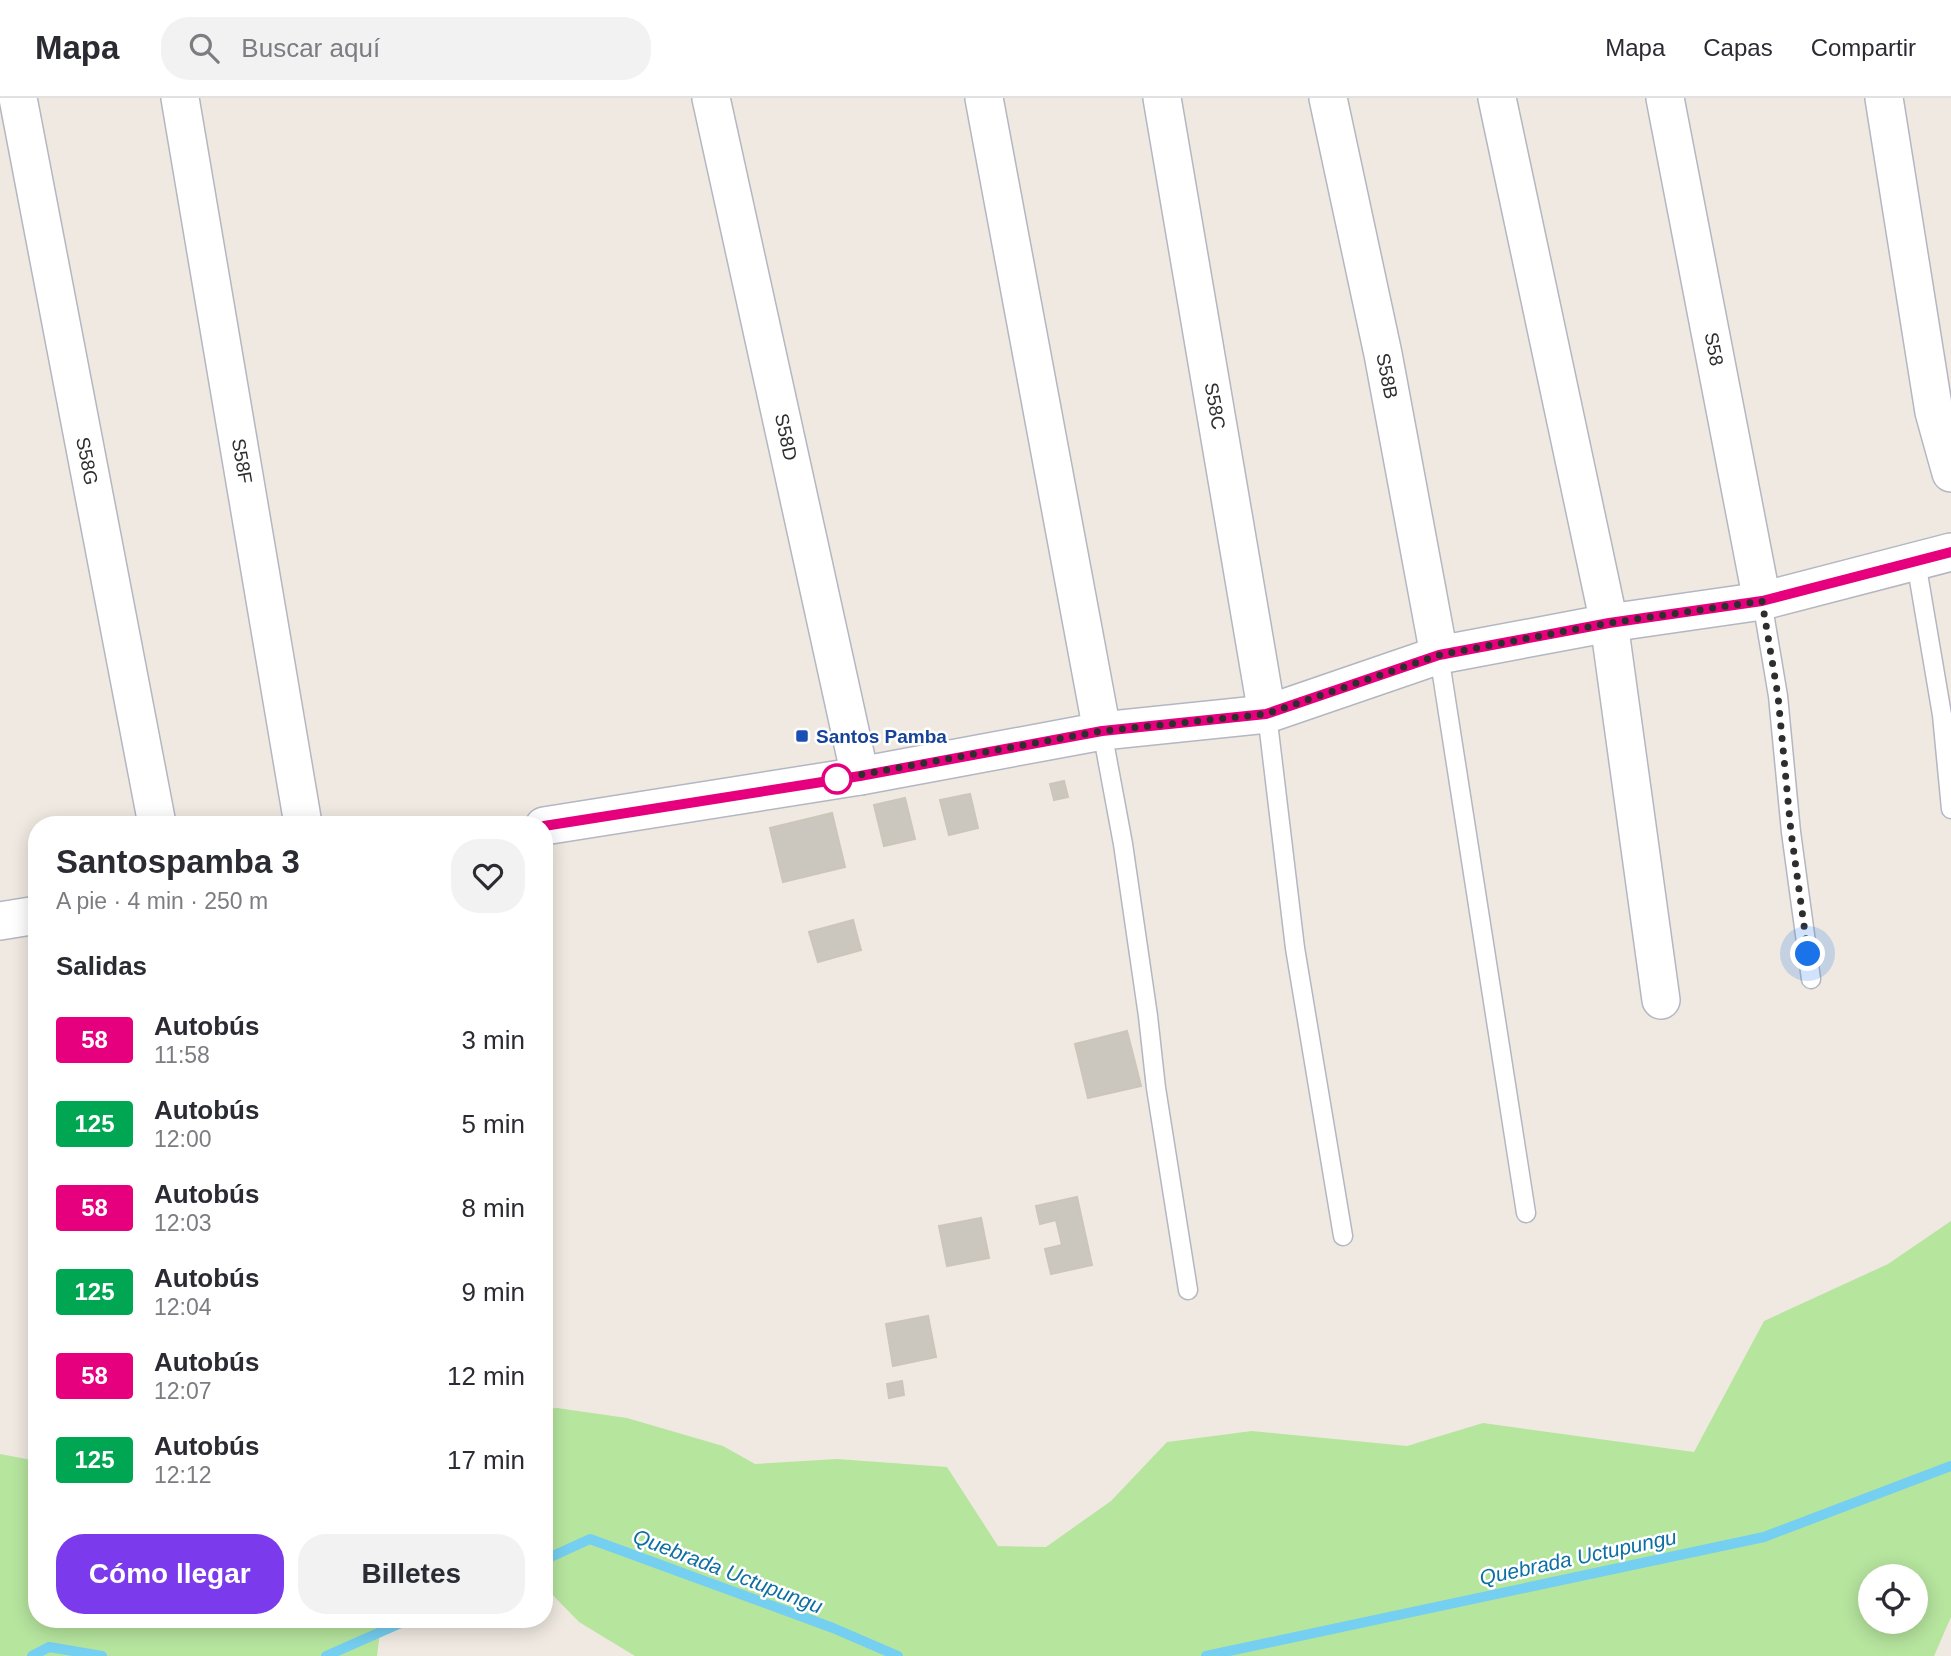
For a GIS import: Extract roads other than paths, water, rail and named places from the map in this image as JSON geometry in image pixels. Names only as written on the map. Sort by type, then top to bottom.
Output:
[{"type":"street","name":"S58G","points":[[18,98],[155,816]]},
{"type":"street","name":"S58F","points":[[180,98],[302,816]]},
{"type":"street","name":"S58D","points":[[711,98],[860,776]]},
{"type":"street","points":[[984,98],[1102,731]]},
{"type":"street","name":"S58C","points":[[1162,98],[1266,714]]},
{"type":"street","name":"S58B","points":[[1328,98],[1383,354],[1439,655]]},
{"type":"street","points":[[1497,98],[1609,623],[1661,1000]]},
{"type":"street","name":"S58","points":[[1665,98],[1762,601]]},
{"type":"street","points":[[1884,98],[1934,412],[1951,473]]},
{"type":"street","points":[[553,825],[860,776],[1102,731],[1266,714],[1439,655],[1609,623],[1762,601],[1951,552]]},
{"type":"street","points":[[0,921],[28,916]]},
{"type":"lane","points":[[1916,562],[1942,715],[1951,809]]},
{"type":"lane","points":[[1762,601],[1778,696],[1791,832],[1811,979]]},
{"type":"lane","points":[[1439,655],[1526,1213]]},
{"type":"lane","points":[[1266,714],[1295,948],[1343,1236]]},
{"type":"lane","points":[[1102,731],[1123,844],[1156,1088],[1188,1290]]},
{"type":"waterway","name":"Quebrada Uctupungu","points":[[1206,1656],[1764,1537],[1951,1466]]},
{"type":"waterway","name":"Quebrada Uctupungu","points":[[553,1556],[590,1539],[833,1628],[898,1656]]},
{"type":"waterway","name":"Quebrada Uctupungu","points":[[326,1656],[390,1628]]},
{"type":"waterway","name":"Quebrada Uctupungu","points":[[32,1656],[49,1647],[102,1656]]},
{"type":"place","name":"Santos Pamba","points":[[802,736]]}]
